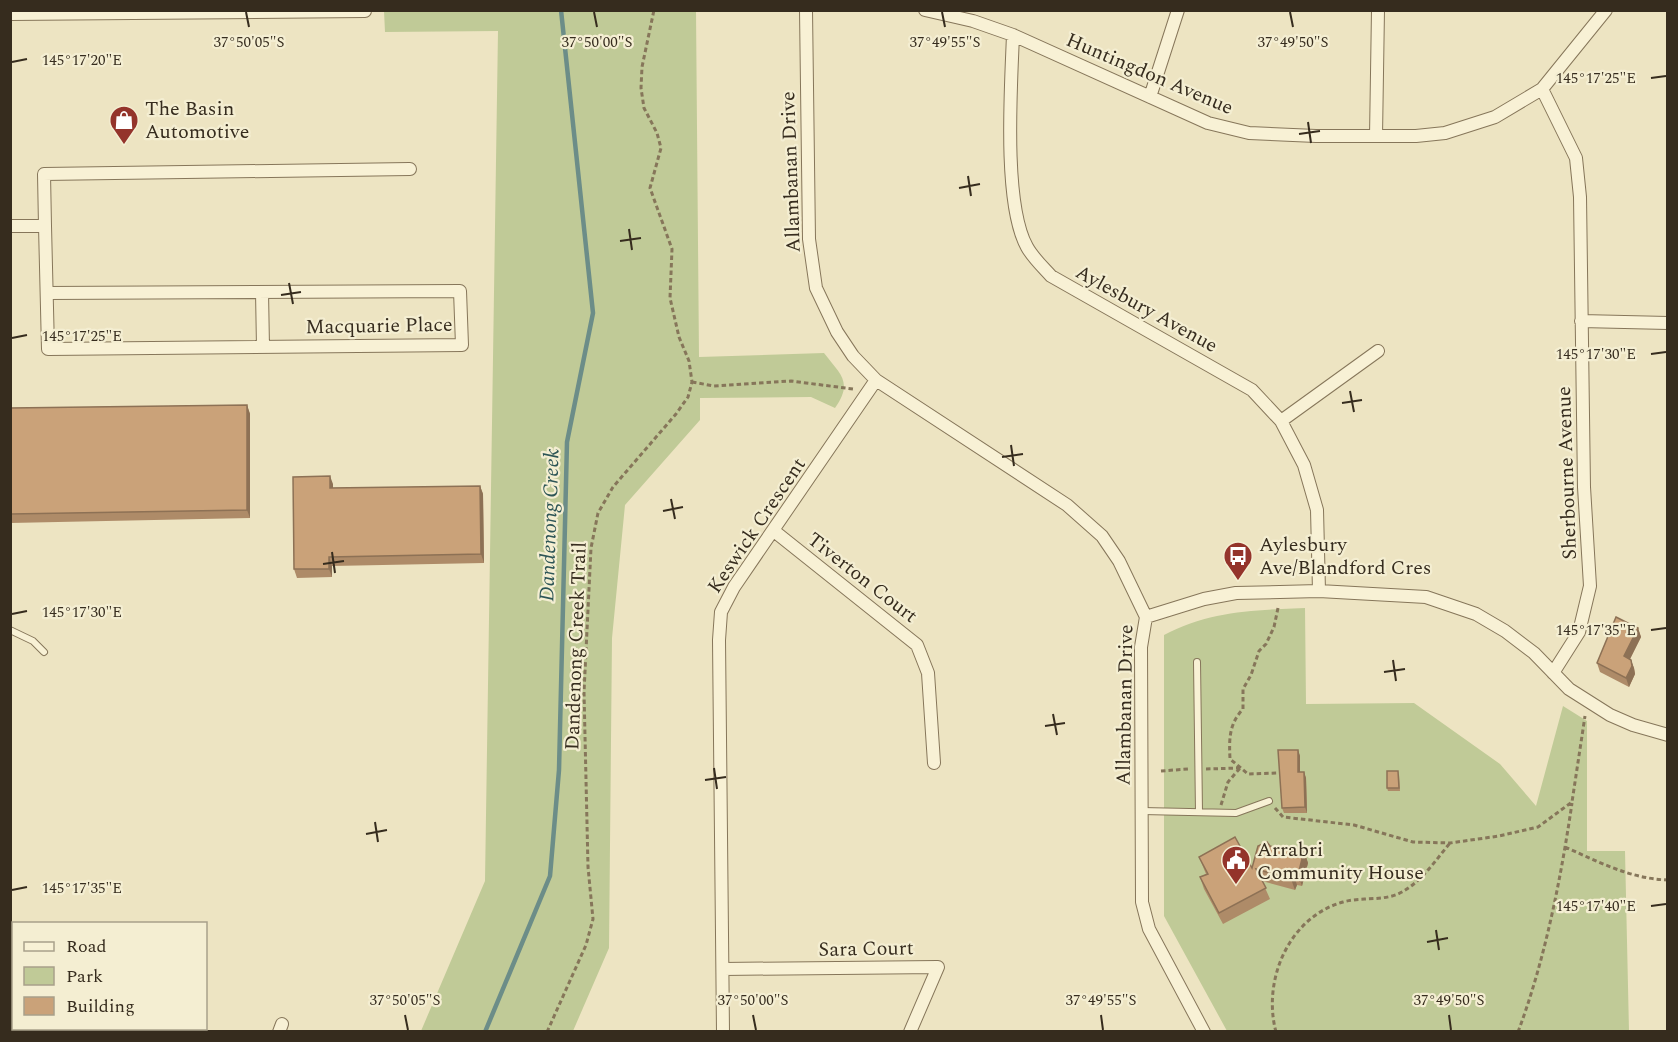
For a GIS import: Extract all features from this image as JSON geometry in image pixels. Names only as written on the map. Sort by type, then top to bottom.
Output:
[{"type":"street","name":"Allambanan Drive","points":[[806,10],[808,239],[816,288],[837,332],[854,356],[876,380],[1035,482],[1084,519],[1102,537],[1119,561],[1146,618],[1141,647],[1145,917],[1204,1032]]},
{"type":"street","name":"Huntingdon Avenue","points":[[925,10],[972,21],[1013,35],[1208,123],[1249,133],[1275,136],[1445,133],[1473,125],[1515,107],[1542,90],[1606,10]]},
{"type":"street","points":[[1150,97],[1178,10]]},
{"type":"street","points":[[1376,136],[1378,10]]},
{"type":"street","points":[[10,14],[365,11]]},
{"type":"street","name":"Aylesbury Avenue","points":[[1013,35],[1012,171],[1016,219],[1027,248],[1051,276],[1252,390],[1281,421],[1304,465],[1317,510],[1319,591]]},
{"type":"street","name":"Sherbourne Avenue","points":[[1542,90],[1575,158],[1580,197],[1584,487],[1590,586],[1580,632],[1553,673]]},
{"type":"street","name":"Macquarie Place","points":[[47,293],[460,291],[462,345],[48,349],[44,174],[410,169]]},
{"type":"street","points":[[10,226],[45,226]]},
{"type":"street","points":[[262,292],[263,347]]},
{"type":"street","points":[[1581,321],[1668,323]]},
{"type":"street","points":[[1281,421],[1378,351]]},
{"type":"street","name":"Keswick Crescent","points":[[723,1032],[719,640],[721,612],[734,587],[876,380]]},
{"type":"street","name":"Tiverton Court","points":[[774,531],[917,645],[928,673],[934,763]]},
{"type":"street","points":[[1146,618],[1204,599],[1236,593],[1319,591],[1397,594],[1448,603],[1476,614],[1505,631],[1534,653],[1553,673],[1589,702],[1632,725],[1668,735]]},
{"type":"street","name":"Sara Court","points":[[723,969],[938,967],[910,1032]]},
{"type":"lane","points":[[10,630],[33,641],[44,652]]},
{"type":"lane","points":[[1197,662],[1199,812]]},
{"type":"lane","points":[[1142,811],[1236,813],[1269,801]]},
{"type":"path","points":[[654,10],[642,67],[641,88],[644,108],[657,133],[661,148],[650,188],[672,249],[670,298],[679,337],[689,361],[692,381],[714,386],[807,382],[852,388],[865,396]]},
{"type":"path","name":"Dandenong Creek Trail","points":[[547,1032],[586,945],[593,919],[588,867],[584,692],[591,548],[598,513],[614,487],[676,414],[688,397],[692,381]]},
{"type":"path","points":[[1278,608],[1274,627],[1266,644],[1258,651],[1251,675],[1243,689],[1243,709],[1233,719],[1229,738],[1230,759],[1248,774],[1282,773]]},
{"type":"path","points":[[1518,1032],[1533,992],[1565,847],[1581,736],[1589,702]]},
{"type":"path","points":[[1220,813],[1222,797],[1228,782],[1241,768]]},
{"type":"path","points":[[1269,801],[1284,817],[1354,825],[1413,842],[1450,843],[1499,837],[1538,827],[1572,802]]},
{"type":"path","points":[[1305,820],[1306,813]]},
{"type":"path","points":[[1276,1032],[1271,995],[1276,970],[1290,943],[1304,925],[1320,913],[1343,902],[1398,894],[1421,878],[1450,843]]},
{"type":"path","points":[[1565,847],[1620,871],[1649,879],[1668,880]]},
{"type":"green space","points":[[384,11],[696,11],[699,357],[824,353],[843,379],[843,392],[835,408],[811,397],[700,398],[700,420],[625,505],[612,638],[609,948],[573,1031],[421,1031],[485,881],[498,31],[385,32]]},
{"type":"green space","points":[[1305,608],[1306,704],[1414,703],[1500,764],[1536,806],[1563,706],[1587,721],[1587,851],[1625,851],[1629,1031],[1227,1031],[1164,916],[1164,635],[1215,616],[1250,611]]},
{"type":"building","points":[[247,405],[247,510],[10,514],[10,408]]},
{"type":"building","points":[[330,476],[330,488],[480,486],[481,554],[329,557],[329,569],[294,569],[293,477]]},
{"type":"building","points":[[1616,617],[1638,628],[1624,656],[1631,660],[1632,666],[1626,678],[1597,663]]},
{"type":"building","points":[[1278,750],[1298,750],[1298,772],[1304,772],[1305,807],[1282,808]]},
{"type":"building","points":[[1387,771],[1398,771],[1399,788],[1387,788]]},
{"type":"building","name":"Arrabri Community House","points":[[1235,837],[1252,868],[1258,846],[1267,842],[1270,846],[1282,850],[1289,847],[1304,851],[1298,875],[1293,873],[1291,879],[1256,869],[1266,888],[1219,913],[1200,877],[1208,874],[1199,857]]},
{"type":"waterway","name":"Dandenong Creek","points":[[485,1032],[550,876],[559,770],[567,442],[593,313],[561,10]]},
{"type":"place","name":"The Basin Automotive","points":[[124,146]]},
{"type":"place","name":"Aylesbury Ave/Blandford Cres","points":[[1238,582]]},
{"type":"place","name":"Arrabri Community House","points":[[1236,886]]}]
